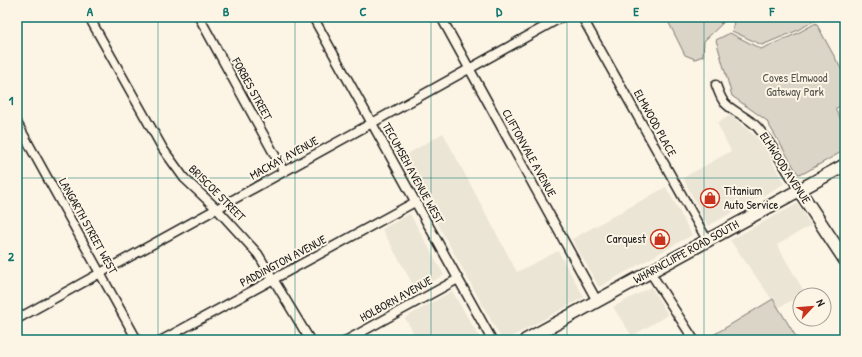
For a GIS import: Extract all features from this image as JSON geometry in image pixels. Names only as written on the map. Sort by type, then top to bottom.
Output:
[{"type":"main road","name":"WHARNCLIFFE ROAD SOUTH","points":[[526,340],[845,165]]},
{"type":"main road","name":"ELMWOOD AVENUE","points":[[799,190],[845,260]]},
{"type":"street","name":"BRISCOE STREET","points":[[90,17],[163,148],[184,178],[217,209],[258,254],[310,340]]},
{"type":"street","name":"FORBES STREET","points":[[199,17],[284,172]]},
{"type":"street","name":"TECUMSEH AVENUE WEST","points":[[313,17],[492,340]]},
{"type":"street","name":"CLIFTONVALE AVENUE","points":[[441,17],[597,301]]},
{"type":"street","name":"MACKAY AVENUE","points":[[17,319],[562,17]]},
{"type":"street","name":"ELMWOOD PLACE","points":[[582,17],[707,240]]},
{"type":"street","name":"ELMWOOD AVENUE","points":[[716,85],[723,101],[728,107],[748,118],[758,127],[799,190]]},
{"type":"street","name":"LANGARTH STREET WEST","points":[[17,123],[137,340]]},
{"type":"street","name":"PADDINGTON AVENUE","points":[[162,340],[415,202]]},
{"type":"street","points":[[650,272],[694,340]]},
{"type":"street","name":"HOLBORN AVENUE","points":[[347,340],[458,280]]},
{"type":"shaded area","points":[[731,115],[763,143],[784,184],[708,226],[683,178],[731,151],[717,123]]},
{"type":"shaded area","points":[[443,133],[517,272],[558,251],[584,297],[506,340],[502,340],[401,158]]},
{"type":"shaded area","points":[[666,187],[692,235],[599,287],[572,239]]},
{"type":"shaded area","points":[[797,204],[811,225],[777,245],[802,287],[792,287],[792,300],[778,308],[730,240]]},
{"type":"shaded area","points":[[410,214],[444,275],[416,290],[382,229]]},
{"type":"shaded area","points":[[651,287],[668,315],[632,336],[613,307]]},
{"type":"shaded area","points":[[452,291],[481,340],[418,340],[405,318]]},
{"type":"green space","points":[[666,17],[729,17],[704,41],[703,56],[695,59],[685,55]]},
{"type":"green space","points":[[735,17],[821,17],[796,31],[762,45],[732,31]]},
{"type":"green space","name":"Coves Elmwood Gateway Park","points":[[816,23],[845,76],[845,103],[835,109],[845,126],[845,150],[804,173],[798,174],[766,120],[732,96],[716,40],[730,33],[761,49],[796,34]]},
{"type":"green space","points":[[773,299],[798,340],[705,340]]},
{"type":"waterway","points":[[721,23],[723,17]]},
{"type":"place","name":"Titanium Auto Service","points":[[710,198]]},
{"type":"place","name":"Carquest","points":[[660,239]]}]
